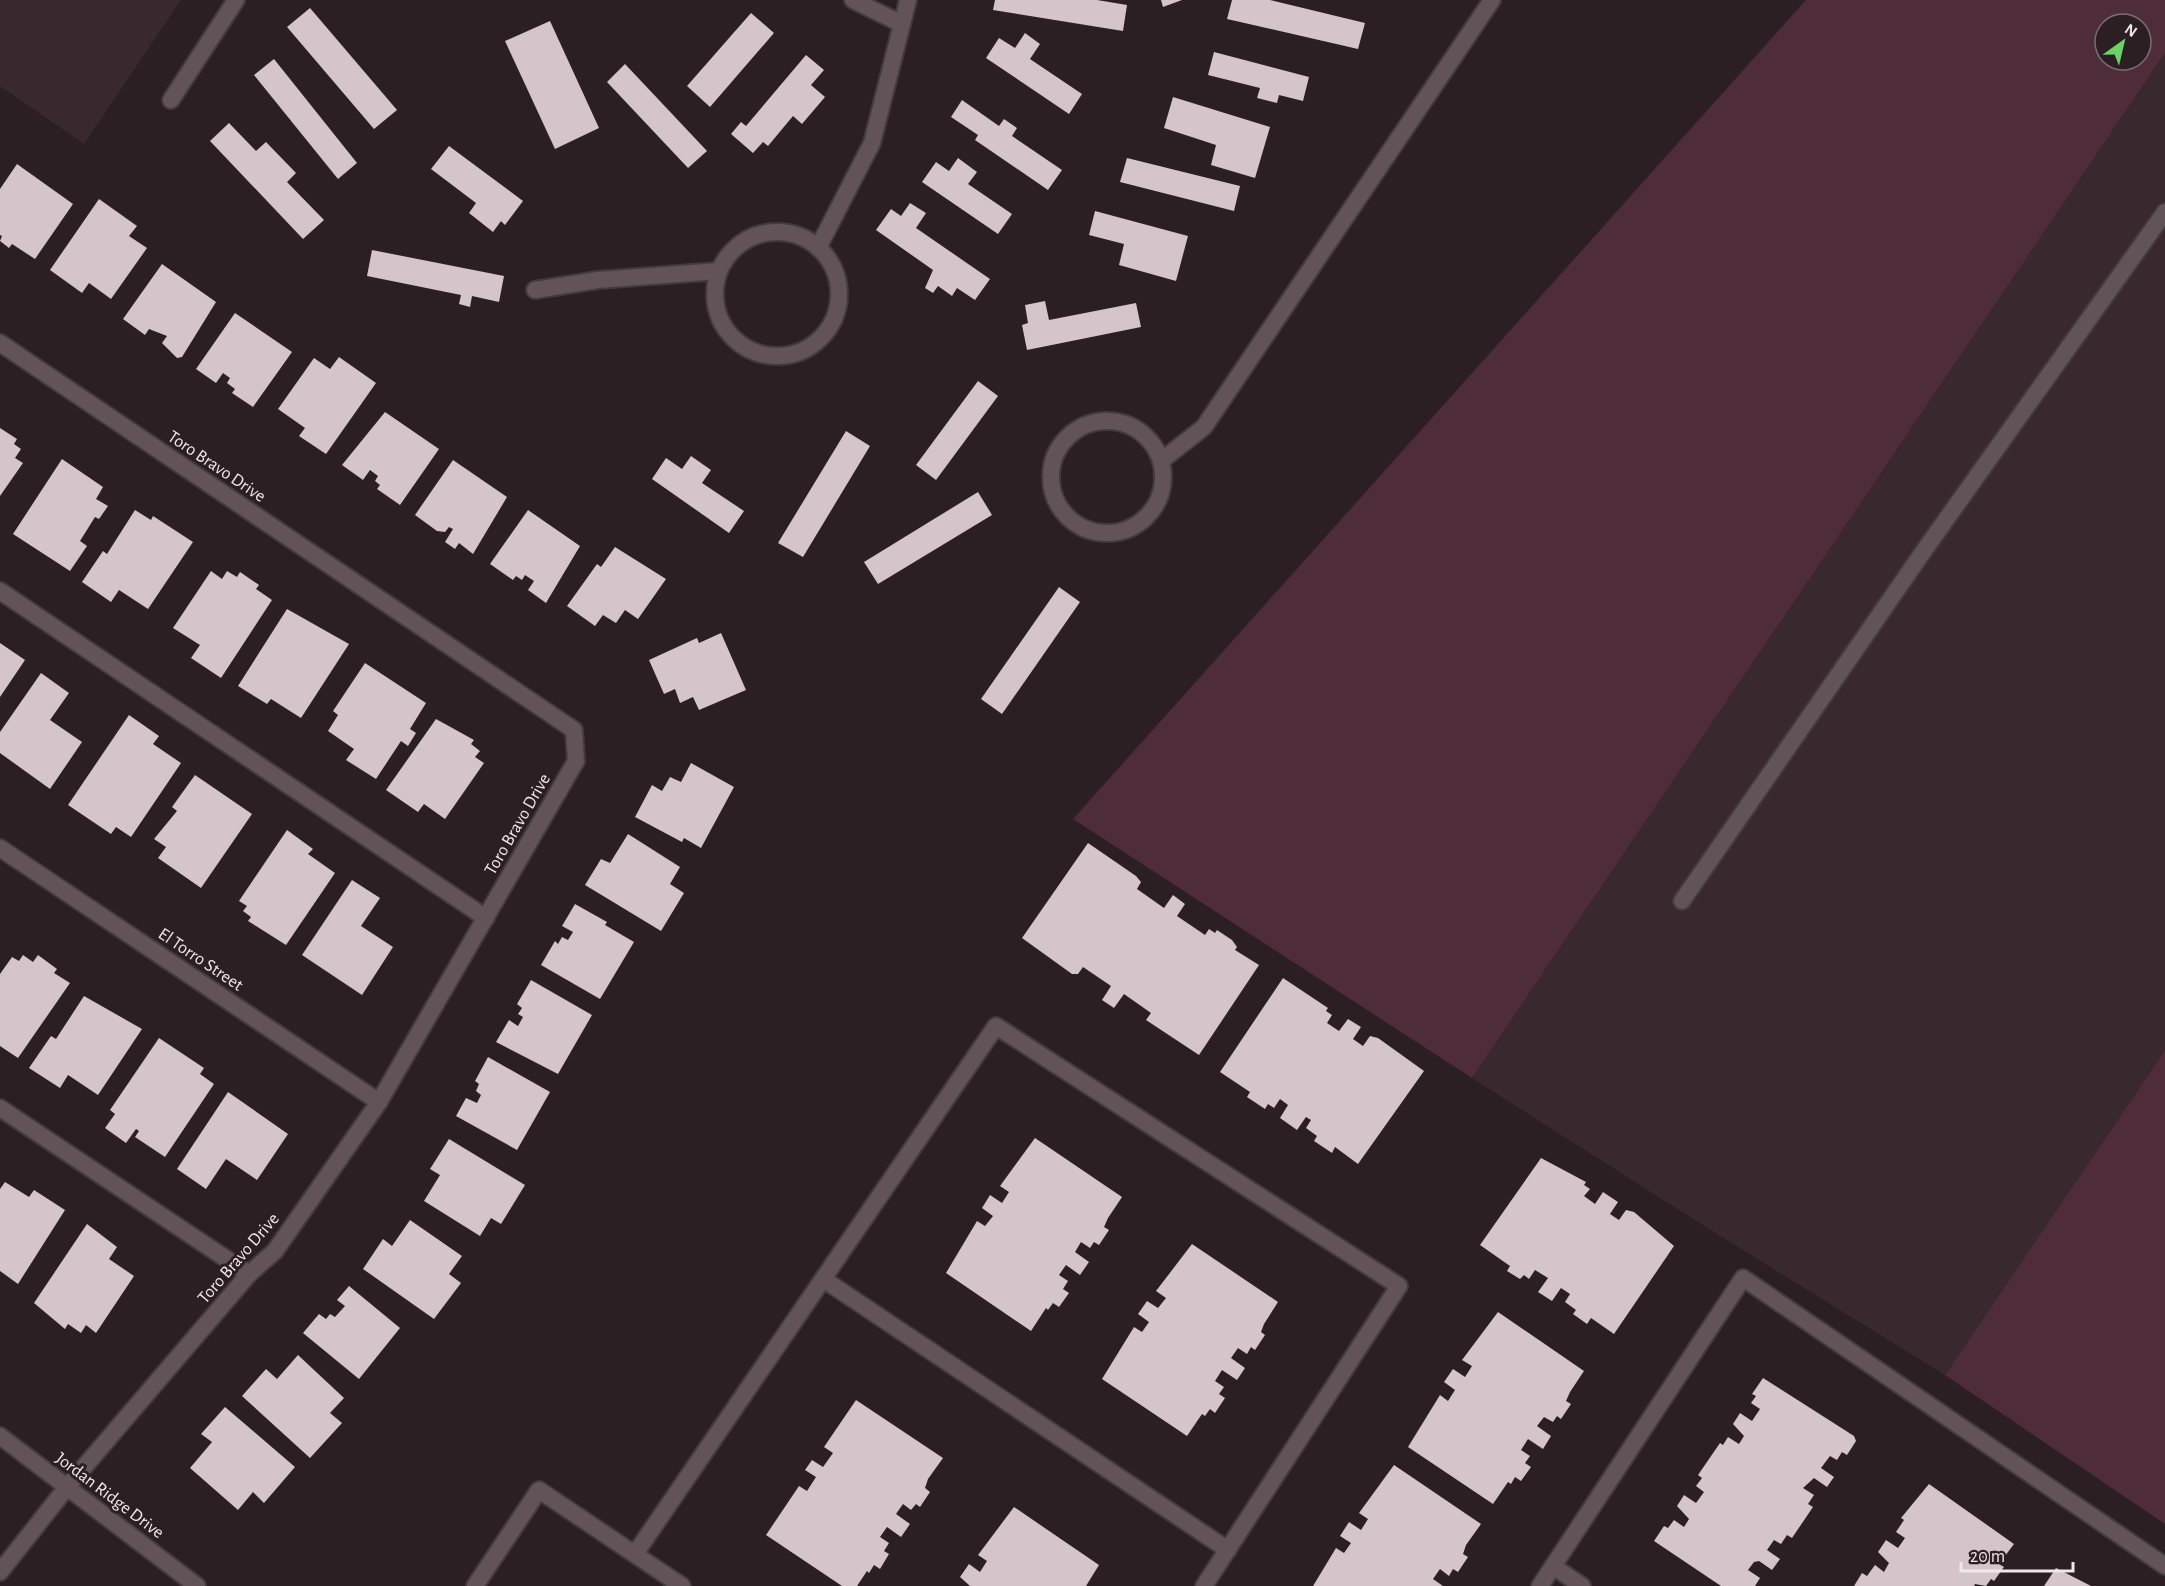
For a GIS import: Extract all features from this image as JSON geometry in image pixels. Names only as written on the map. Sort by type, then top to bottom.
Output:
[{"type":"street","points":[[171,100],[236,0]]},
{"type":"street","points":[[854,0],[902,24]]},
{"type":"street","points":[[818,248],[872,143],[908,0]]},
{"type":"street","points":[[1161,461],[1204,427],[1492,0]]},
{"type":"street","points":[[1682,900],[1916,562],[2165,212]]},
{"type":"street","points":[[769,232],[789,233],[809,240],[825,254],[836,272],[840,293],[837,313],[827,332],[813,346],[794,355],[773,357],[752,352],[734,341],[722,325],[715,306],[714,285],[719,271],[733,249],[750,238],[769,232]]},
{"type":"street","points":[[535,290],[598,280],[719,271]]},
{"type":"street","name":"Toro Bravo Drive","points":[[0,343],[574,730],[576,761],[380,1102],[276,1251],[249,1274],[67,1486],[0,1572]]},
{"type":"street","points":[[1101,421],[1120,422],[1138,430],[1152,443],[1161,461],[1163,480],[1160,499],[1149,515],[1133,527],[1117,532],[1099,533],[1081,527],[1067,517],[1056,502],[1051,485],[1051,467],[1057,450],[1068,436],[1083,426],[1101,421]]},
{"type":"street","points":[[0,591],[486,918]]},
{"type":"street","name":"El Torro Street","points":[[0,848],[380,1102]]},
{"type":"street","points":[[635,1554],[996,1026],[1399,1286],[1204,1586]]},
{"type":"street","points":[[0,1108],[249,1274]]},
{"type":"street","points":[[1540,1586],[1743,1278],[2165,1566]]},
{"type":"street","points":[[823,1279],[1228,1550]]},
{"type":"street","name":"Jordan Ridge Drive","points":[[0,1436],[196,1586]]},
{"type":"street","points":[[475,1586],[539,1490],[682,1586]]},
{"type":"street","points":[[1553,1566],[1582,1586]]},
{"type":"shaded area","points":[[0,0],[181,0],[84,144],[0,86]]},
{"type":"shaded area","points":[[1806,0],[2165,0],[2165,53],[2153,71],[2153,12],[2093,12],[2093,72],[2152,72],[1472,1078],[1073,819]]},
{"type":"shaded area","points":[[2165,53],[2165,1050],[1945,1375],[1709,1229],[1472,1078]]},
{"type":"shaded area","points":[[2165,1050],[2165,1524],[1945,1375]]},
{"type":"building","points":[[995,0],[1097,0],[1127,5],[1123,31],[993,10]]},
{"type":"building","points":[[1161,0],[1182,0],[1163,7]]},
{"type":"building","points":[[1232,0],[1270,0],[1365,23],[1358,49],[1227,19]]},
{"type":"building","points":[[310,8],[397,110],[374,129],[287,27]]},
{"type":"building","points":[[751,13],[774,33],[710,107],[687,86]]},
{"type":"building","points":[[550,21],[599,128],[555,149],[505,41]]},
{"type":"building","points":[[1025,33],[1040,44],[1030,59],[1082,94],[1069,114],[986,58],[999,38],[1015,48]]},
{"type":"building","points":[[1214,52],[1309,77],[1303,101],[1279,95],[1277,103],[1257,98],[1260,88],[1208,75]]},
{"type":"building","points":[[806,55],[824,70],[811,85],[825,97],[802,124],[793,116],[768,146],[763,142],[753,153],[731,134],[741,122],[746,126]]},
{"type":"building","points":[[274,59],[357,163],[338,179],[254,75]]},
{"type":"building","points":[[625,64],[707,151],[688,168],[607,82]]},
{"type":"building","points":[[1173,97],[1270,127],[1255,178],[1211,165],[1216,145],[1164,128]]},
{"type":"building","points":[[962,100],[999,126],[1004,119],[1017,128],[1012,136],[1062,170],[1048,190],[975,140],[978,135],[951,117]]},
{"type":"building","points":[[229,123],[256,151],[266,142],[296,173],[287,182],[324,220],[303,239],[210,141]]},
{"type":"building","points":[[449,146],[523,201],[505,225],[501,221],[493,232],[469,213],[476,203],[431,169]]},
{"type":"building","points":[[958,158],[977,172],[968,184],[1012,214],[998,234],[922,182],[936,162],[949,171]]},
{"type":"building","points":[[1127,158],[1240,186],[1234,211],[1120,182]]},
{"type":"building","points":[[17,164],[73,204],[35,259],[12,244],[9,248],[0,241],[2,236],[0,235],[0,189]]},
{"type":"building","points":[[99,199],[137,226],[129,236],[147,248],[111,299],[89,283],[82,293],[50,270]]},
{"type":"building","points":[[910,203],[926,213],[916,228],[990,279],[975,300],[957,288],[952,296],[938,286],[933,293],[925,288],[933,270],[876,230],[891,209],[901,216]]},
{"type":"building","points":[[1095,211],[1188,236],[1176,281],[1119,265],[1124,244],[1089,235]]},
{"type":"building","points":[[372,250],[504,276],[499,302],[472,296],[470,307],[459,304],[461,295],[367,276]]},
{"type":"building","points":[[162,264],[216,302],[182,357],[177,358],[162,343],[167,336],[149,329],[145,335],[123,319]]},
{"type":"building","points":[[1045,301],[1049,320],[1136,303],[1141,327],[1027,350],[1022,325],[1028,323],[1025,305]]},
{"type":"building","points":[[235,313],[292,352],[253,407],[232,393],[235,389],[227,383],[230,378],[223,373],[216,383],[196,369]]},
{"type":"building","points":[[339,357],[376,383],[326,454],[299,436],[305,428],[278,409],[314,358],[330,369]]},
{"type":"building","points":[[978,381],[998,396],[936,480],[916,465]]},
{"type":"building","points":[[385,412],[439,449],[400,505],[377,489],[380,485],[375,481],[378,476],[370,470],[363,480],[342,465]]},
{"type":"building","points":[[0,428],[17,439],[14,444],[21,449],[15,458],[23,463],[0,496]]},
{"type":"building","points":[[846,431],[870,446],[803,557],[778,543]]},
{"type":"building","points":[[691,456],[711,470],[702,483],[744,511],[729,533],[652,479],[666,458],[682,469]]},
{"type":"building","points":[[62,459],[103,487],[96,499],[108,506],[99,519],[95,517],[80,541],[87,546],[70,571],[13,534]]},
{"type":"building","points":[[453,460],[507,497],[473,554],[459,543],[455,549],[445,542],[453,529],[449,527],[445,532],[437,531],[415,515]]},
{"type":"building","points":[[978,492],[992,515],[878,584],[864,562]]},
{"type":"building","points":[[135,510],[151,520],[153,516],[193,542],[148,609],[119,590],[111,602],[82,582],[103,551],[107,554]]},
{"type":"building","points":[[528,510],[580,546],[546,603],[528,590],[534,581],[525,575],[522,580],[516,576],[513,580],[490,564]]},
{"type":"building","points":[[615,547],[666,579],[638,619],[625,610],[616,623],[603,615],[595,626],[567,606],[597,564],[601,567]]},
{"type":"building","points":[[211,571],[222,579],[227,571],[237,577],[240,572],[259,585],[256,589],[272,600],[221,678],[191,658],[200,645],[173,628]]},
{"type":"building","points":[[1059,587],[1080,602],[1002,714],[981,699]]},
{"type":"building","points":[[287,609],[349,644],[301,718],[271,699],[267,704],[238,686]]},
{"type":"building","points":[[721,633],[746,690],[699,710],[693,697],[680,703],[675,689],[664,694],[649,660],[697,638],[699,643]]},
{"type":"building","points":[[0,643],[25,660],[0,697]]},
{"type":"building","points":[[365,663],[426,703],[410,729],[416,733],[408,746],[401,741],[376,779],[346,760],[354,749],[328,731],[338,715],[333,711]]},
{"type":"building","points":[[41,673],[69,693],[50,720],[82,742],[50,789],[0,753],[0,732]]},
{"type":"building","points":[[129,715],[159,736],[153,744],[181,763],[131,837],[116,827],[111,834],[68,805]]},
{"type":"building","points":[[436,719],[474,740],[471,744],[480,751],[475,757],[484,763],[445,819],[424,804],[418,812],[386,790]]},
{"type":"building","points":[[691,763],[734,787],[701,848],[684,838],[682,842],[635,817],[652,785],[662,791],[670,777],[681,782]]},
{"type":"building","points":[[195,775],[252,814],[201,888],[158,858],[166,847],[154,839],[177,811],[172,807]]},
{"type":"building","points":[[287,830],[313,849],[308,854],[335,873],[286,945],[248,921],[251,917],[243,911],[247,906],[239,901]]},
{"type":"building","points":[[628,834],[680,867],[670,884],[684,893],[661,931],[585,885],[601,859],[610,863]]},
{"type":"building","points":[[1088,843],[1136,876],[1141,882],[1137,889],[1164,908],[1173,895],[1185,904],[1177,916],[1205,935],[1209,929],[1215,933],[1217,930],[1232,940],[1237,947],[1235,950],[1259,965],[1199,1055],[1146,1020],[1151,1013],[1124,994],[1114,1008],[1102,1000],[1111,986],[1083,967],[1078,974],[1072,974],[1022,938]]},
{"type":"building","points":[[352,880],[380,898],[361,926],[393,947],[362,995],[302,955]]},
{"type":"building","points":[[575,904],[607,922],[605,925],[634,942],[600,999],[541,965],[555,941],[558,944],[562,937],[568,940],[573,932],[562,926]]},
{"type":"building","points":[[23,955],[33,962],[38,955],[57,969],[54,973],[70,983],[18,1058],[0,1046],[0,974],[12,957],[19,961]]},
{"type":"building","points":[[1283,978],[1328,1008],[1326,1011],[1332,1015],[1327,1023],[1339,1031],[1348,1019],[1361,1027],[1353,1039],[1363,1046],[1370,1036],[1378,1038],[1424,1071],[1358,1164],[1335,1147],[1332,1153],[1314,1141],[1317,1136],[1306,1128],[1311,1120],[1306,1117],[1297,1130],[1280,1118],[1288,1105],[1280,1099],[1274,1108],[1268,1104],[1265,1109],[1247,1097],[1250,1092],[1220,1072]]},
{"type":"building","points":[[531,980],[592,1015],[558,1074],[496,1042],[509,1020],[518,1026],[523,1017],[518,1014],[522,1008],[517,1004]]},
{"type":"building","points":[[84,996],[142,1029],[98,1095],[68,1075],[60,1088],[29,1068],[51,1036],[56,1039]]},
{"type":"building","points":[[159,1038],[204,1068],[200,1074],[214,1084],[165,1157],[135,1137],[139,1131],[136,1129],[126,1143],[105,1128],[115,1114],[110,1110]]},
{"type":"building","points":[[488,1057],[550,1092],[517,1150],[456,1116],[466,1098],[477,1103],[481,1095],[476,1091],[479,1084],[475,1081]]},
{"type":"building","points":[[228,1092],[288,1134],[257,1180],[226,1159],[206,1189],[177,1169]]},
{"type":"building","points":[[1035,1138],[1122,1197],[1108,1218],[1104,1227],[1109,1230],[1099,1245],[1094,1242],[1090,1248],[1081,1242],[1075,1252],[1089,1262],[1080,1275],[1066,1265],[1059,1275],[1068,1281],[1063,1289],[1069,1293],[1059,1307],[1053,1303],[1048,1310],[1046,1308],[1031,1331],[946,1273],[977,1221],[985,1226],[993,1216],[982,1208],[990,1195],[1002,1203],[1009,1192],[1000,1186]]},
{"type":"building","points":[[449,1139],[525,1185],[501,1224],[491,1218],[480,1236],[424,1201],[440,1175],[430,1169]]},
{"type":"building","points":[[1541,1158],[1586,1182],[1584,1185],[1590,1189],[1584,1196],[1595,1204],[1603,1192],[1618,1202],[1610,1214],[1619,1220],[1626,1210],[1634,1212],[1674,1246],[1614,1334],[1591,1318],[1587,1324],[1573,1314],[1576,1310],[1565,1302],[1570,1294],[1561,1288],[1552,1301],[1538,1292],[1548,1278],[1535,1270],[1529,1279],[1524,1275],[1520,1279],[1507,1271],[1510,1266],[1480,1245]]},
{"type":"building","points":[[5,1182],[29,1197],[34,1190],[65,1210],[18,1284],[0,1271],[0,1189]]},
{"type":"building","points":[[410,1220],[462,1256],[449,1274],[461,1283],[434,1319],[363,1269],[383,1239],[392,1246]]},
{"type":"building","points":[[87,1224],[117,1247],[109,1259],[134,1276],[96,1333],[86,1325],[81,1333],[68,1324],[65,1329],[34,1303]]},
{"type":"building","points":[[1192,1244],[1278,1302],[1264,1324],[1261,1332],[1265,1335],[1255,1350],[1251,1347],[1247,1354],[1238,1348],[1231,1358],[1245,1368],[1237,1380],[1222,1370],[1215,1381],[1224,1387],[1219,1394],[1225,1398],[1215,1413],[1210,1409],[1205,1416],[1202,1414],[1187,1436],[1102,1379],[1134,1327],[1142,1332],[1149,1322],[1138,1314],[1147,1301],[1158,1308],[1166,1298],[1156,1291]]},
{"type":"building","points":[[349,1286],[400,1328],[359,1379],[303,1333],[319,1314],[326,1319],[330,1314],[335,1317],[345,1306],[337,1300]]},
{"type":"building","points":[[1498,1312],[1584,1371],[1570,1392],[1566,1401],[1571,1404],[1561,1419],[1557,1416],[1553,1422],[1544,1417],[1537,1426],[1551,1436],[1543,1449],[1528,1439],[1521,1450],[1530,1456],[1525,1463],[1531,1467],[1521,1481],[1515,1477],[1511,1484],[1508,1482],[1493,1504],[1408,1447],[1440,1395],[1448,1401],[1455,1390],[1444,1382],[1453,1369],[1465,1377],[1472,1366],[1462,1360]]},
{"type":"building","points":[[298,1355],[344,1398],[330,1413],[342,1423],[310,1458],[242,1396],[266,1369],[277,1379]]},
{"type":"building","points":[[1763,1378],[1854,1436],[1856,1441],[1847,1455],[1842,1452],[1837,1460],[1830,1456],[1821,1468],[1834,1477],[1827,1487],[1814,1478],[1803,1488],[1814,1495],[1808,1504],[1813,1507],[1792,1538],[1787,1535],[1781,1544],[1774,1540],[1767,1550],[1780,1559],[1772,1570],[1759,1561],[1754,1562],[1748,1570],[1760,1578],[1755,1586],[1721,1586],[1654,1541],[1664,1526],[1668,1528],[1674,1520],[1684,1527],[1689,1519],[1677,1506],[1684,1495],[1696,1503],[1704,1492],[1696,1486],[1702,1478],[1698,1475],[1720,1443],[1723,1445],[1728,1437],[1739,1444],[1744,1436],[1733,1424],[1740,1413],[1752,1421],[1760,1409],[1751,1403],[1756,1396],[1752,1394]]},
{"type":"building","points":[[856,1400],[943,1458],[928,1479],[925,1488],[930,1492],[920,1507],[916,1504],[911,1510],[903,1504],[896,1514],[910,1524],[901,1537],[887,1527],[880,1537],[889,1543],[884,1551],[889,1554],[880,1569],[874,1565],[857,1586],[842,1586],[766,1535],[799,1486],[807,1491],[816,1477],[805,1470],[812,1460],[823,1467],[833,1453],[824,1447]]},
{"type":"building","points":[[225,1407],[295,1467],[264,1503],[253,1492],[238,1510],[190,1468],[212,1442],[201,1434]]},
{"type":"building","points":[[1394,1465],[1481,1524],[1466,1545],[1463,1554],[1468,1557],[1458,1572],[1453,1569],[1449,1576],[1440,1569],[1433,1579],[1443,1586],[1313,1586],[1336,1548],[1344,1553],[1351,1543],[1340,1536],[1349,1522],[1361,1530],[1368,1519],[1359,1513]]},
{"type":"building","points":[[1929,1484],[2014,1544],[1999,1564],[2004,1567],[1994,1581],[1991,1579],[1986,1586],[1975,1584],[1974,1586],[1854,1586],[1862,1573],[1867,1576],[1875,1565],[1884,1572],[1889,1563],[1878,1552],[1886,1540],[1898,1548],[1905,1538],[1896,1532],[1904,1520],[1901,1518]]},
{"type":"building","points":[[1014,1507],[1099,1565],[1086,1586],[970,1586],[960,1577],[969,1564],[980,1572],[987,1561],[978,1555]]},
{"type":"building","points":[[2056,1568],[2091,1586],[2044,1586]]}]
